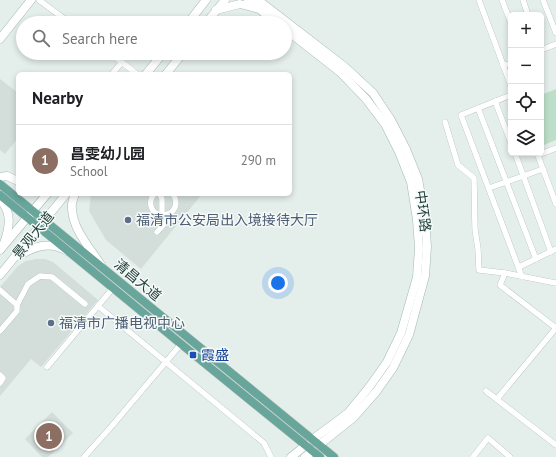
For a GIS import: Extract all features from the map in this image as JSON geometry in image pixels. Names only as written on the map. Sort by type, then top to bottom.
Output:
[{"type":"main road","name":"清昌大道","points":[[0,184],[334,457]]},
{"type":"main road","name":"清昌大道","points":[[0,195],[320,457]]},
{"type":"street","points":[[18,16],[31,0]]},
{"type":"street","points":[[39,0],[61,16]]},
{"type":"street","points":[[211,16],[225,0]]},
{"type":"street","points":[[248,0],[261,3],[271,16]]},
{"type":"street","points":[[479,0],[510,84]]},
{"type":"street","points":[[502,0],[508,15]]},
{"type":"street","points":[[523,0],[527,12]]},
{"type":"street","points":[[543,0],[556,32]]},
{"type":"street","points":[[195,16],[205,1]]},
{"type":"street","points":[[216,10],[240,4],[261,3]]},
{"type":"street","name":"中环路","points":[[261,3],[279,16]]},
{"type":"street","points":[[0,39],[16,19]]},
{"type":"street","name":"中环路","points":[[292,26],[346,66],[373,92],[391,120],[406,149],[418,179],[425,217],[427,247],[425,276],[409,336],[393,368],[376,392],[353,418],[316,442]]},
{"type":"street","name":"中环路","points":[[292,34],[340,72],[366,98],[385,124],[400,152],[411,182],[418,220],[419,248],[417,277],[401,333],[387,362],[370,386],[348,413],[316,442]]},
{"type":"street","points":[[544,48],[556,44]]},
{"type":"street","points":[[119,60],[134,72]]},
{"type":"street","points":[[148,72],[157,60]]},
{"type":"street","points":[[168,72],[177,60]]},
{"type":"street","points":[[114,72],[122,62]]},
{"type":"street","points":[[504,66],[508,64]]},
{"type":"street","points":[[508,96],[461,115],[522,277]]},
{"type":"street","points":[[495,102],[508,135]]},
{"type":"street","points":[[478,108],[536,259]]},
{"type":"street","points":[[445,122],[458,165],[474,178],[475,229],[479,270],[504,273],[556,283]]},
{"type":"street","points":[[544,152],[556,148]]},
{"type":"street","points":[[516,156],[554,251],[519,267]]},
{"type":"street","points":[[538,156],[556,204]]},
{"type":"street","points":[[489,188],[543,169]]},
{"type":"street","points":[[0,177],[7,176],[16,180]]},
{"type":"street","name":"景观大道","points":[[0,250],[45,196]]},
{"type":"street","name":"景观大道","points":[[0,275],[64,196]]},
{"type":"street","points":[[74,196],[71,208],[73,218],[81,235],[102,267]]},
{"type":"street","points":[[153,196],[151,200],[152,209],[155,212],[165,215],[172,213],[176,206],[174,196]]},
{"type":"street","points":[[157,232],[169,219],[165,215],[161,196]]},
{"type":"street","points":[[0,199],[8,212],[10,224],[0,250]]},
{"type":"street","points":[[12,260],[27,251],[47,244],[63,249],[77,258]]},
{"type":"street","points":[[497,400],[556,328],[500,285],[504,273]]},
{"type":"street","points":[[0,332],[17,311],[17,305],[28,284],[40,276],[52,276],[85,304]]},
{"type":"street","points":[[47,367],[113,288]]},
{"type":"street","points":[[0,290],[17,305]]},
{"type":"street","points":[[98,306],[264,443],[271,457]]},
{"type":"street","points":[[84,457],[181,344]]},
{"type":"street","points":[[0,375],[3,378],[0,383]]},
{"type":"street","points":[[486,391],[556,445]]},
{"type":"street","points":[[473,457],[488,438],[510,457]]},
{"type":"street","points":[[291,457],[306,445]]},
{"type":"street","points":[[305,457],[313,451]]},
{"type":"shaded area","points":[[0,79],[16,91],[16,140],[5,154],[0,150]]},
{"type":"shaded area","points":[[91,196],[200,196],[141,269],[106,240],[89,211]]},
{"type":"shaded area","points":[[45,259],[53,262],[98,300],[41,367],[31,359],[0,396],[0,287],[18,266],[26,261]]},
{"type":"shaded area","points":[[52,412],[73,433],[48,457],[42,457],[25,439]]},
{"type":"green space","points":[[556,89],[556,140],[544,145],[544,120],[544,94]]},
{"type":"place","name":"福清市公安局出入境接待大厅","points":[[128,220]]},
{"type":"place","name":"福清市广播电视中心","points":[[51,323]]},
{"type":"place","name":"霞盛","points":[[193,355]]},
{"type":"place","name":"昌雯幼儿园","points":[[49,436]]}]
